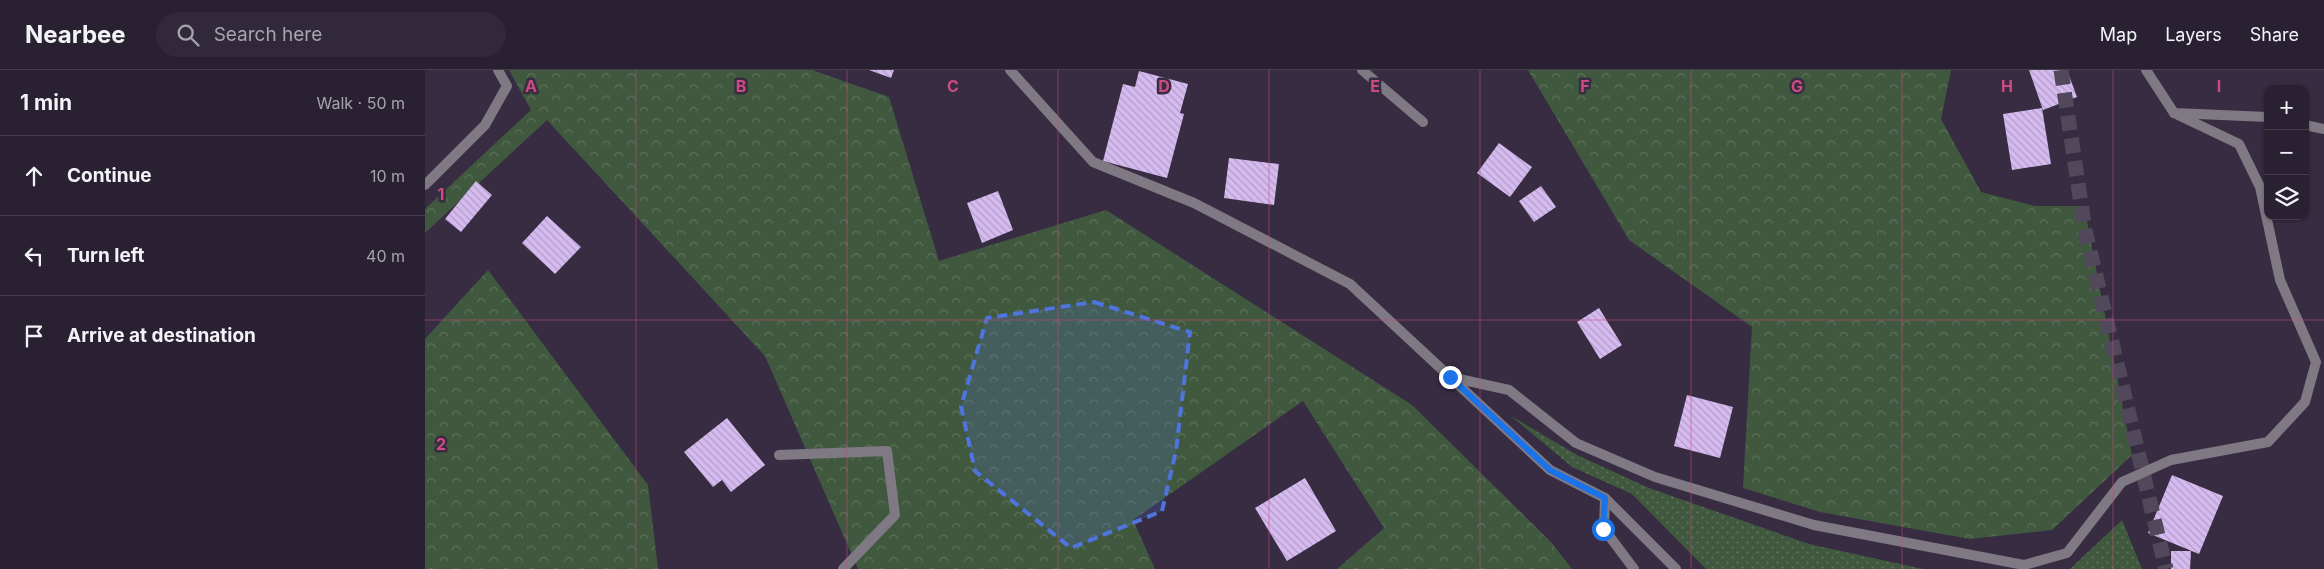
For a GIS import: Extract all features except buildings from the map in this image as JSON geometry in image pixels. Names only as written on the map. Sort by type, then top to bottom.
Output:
[{"type":"street","points":[[425,185],[485,125],[507,86],[498,70]]},
{"type":"street","points":[[1009,70],[1093,162],[1194,203],[1350,284],[1550,470],[1605,498],[1676,569]]},
{"type":"street","points":[[1362,70],[1423,122]]},
{"type":"street","points":[[1450,377],[1509,390],[1575,443],[1655,477],[1814,525],[2024,566],[2067,553],[2122,482],[2171,460],[2268,442],[2305,402],[2316,362],[2280,280],[2260,187],[2239,144],[2174,113],[2146,70]]},
{"type":"street","points":[[2174,113],[2264,117]]},
{"type":"street","points":[[2309,126],[2324,129]]},
{"type":"street","points":[[779,455],[887,451],[895,515],[843,569]]},
{"type":"street","points":[[1605,498],[1603,529],[1634,569]]},
{"type":"highlighted area","points":[[1094,302],[1190,332],[1176,451],[1162,511],[1071,548],[975,471],[961,406],[987,318]]},
{"type":"green space","points":[[509,70],[812,70],[889,97],[939,261],[1106,210],[1412,405],[1551,542],[1572,569],[1337,569],[1384,528],[1303,401],[1133,520],[1155,569],[858,569],[765,356],[547,120],[425,233],[425,209],[531,110]]},
{"type":"green space","points":[[1528,70],[1951,70],[1941,119],[1981,192],[2035,206],[2084,206],[2132,455],[2052,530],[1970,539],[1820,512],[1743,488],[1752,327],[1629,240]]},
{"type":"green space","points":[[488,270],[648,485],[658,569],[425,569],[425,339]]},
{"type":"green space","points":[[1511,416],[1577,455],[1649,488],[1809,544],[1923,569],[1706,569],[1632,494],[1572,467]]},
{"type":"green space","points":[[2122,520],[2142,569],[2070,569]]},
{"type":"tunnel","points":[[2061,70],[2085,230],[2166,569]]},
{"type":"route","points":[[1450,377],[1550,470],[1605,498],[1603,529]]}]
